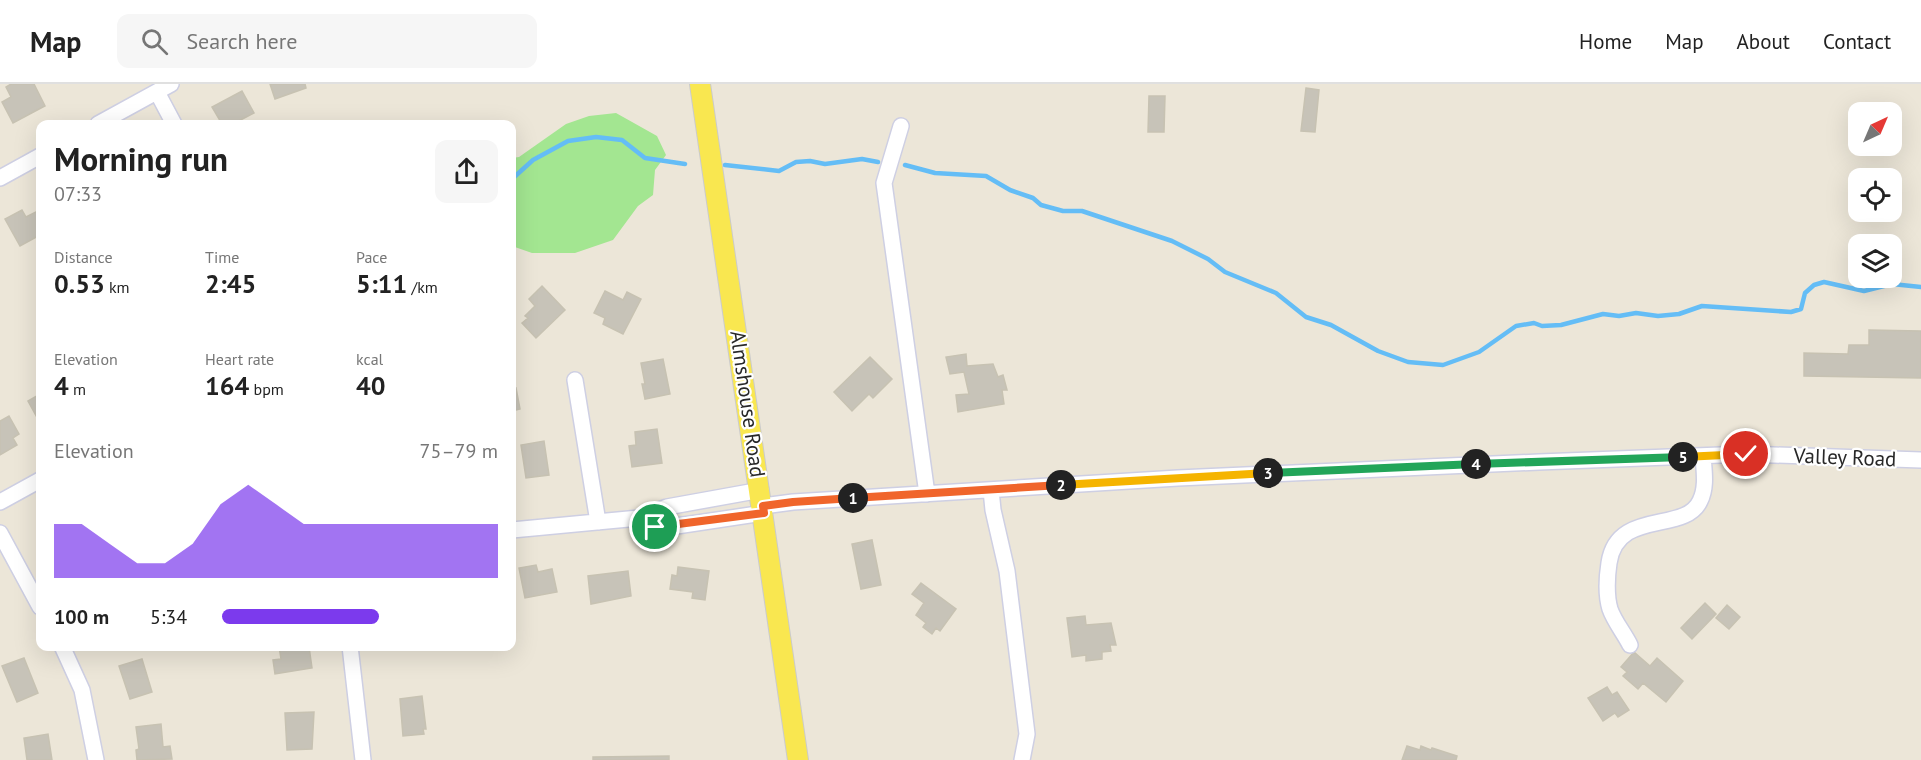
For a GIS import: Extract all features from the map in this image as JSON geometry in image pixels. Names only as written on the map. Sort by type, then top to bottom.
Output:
[{"type":"main road","name":"Almshouse Road","points":[[700,84],[798,760]]},
{"type":"street","points":[[105,120],[171,84]]},
{"type":"street","points":[[157,92],[172,120]]},
{"type":"street","points":[[901,126],[884,183],[927,494]]},
{"type":"street","points":[[0,178],[36,158]]},
{"type":"street","points":[[575,380],[598,522]]},
{"type":"street","name":"Valley Road","points":[[762,503],[1342,470],[1703,456],[1756,455],[1921,460]]},
{"type":"street","points":[[1630,645],[1610,609],[1607,574],[1610,554],[1619,538],[1637,528],[1688,514],[1700,503],[1705,486],[1703,456]]},
{"type":"street","points":[[0,502],[36,482]]},
{"type":"street","points":[[991,490],[1006,571],[1027,734],[1022,760]]},
{"type":"street","points":[[639,518],[655,527],[670,527],[762,503]]},
{"type":"street","points":[[516,530],[639,518],[667,507],[762,503]]},
{"type":"street","points":[[0,533],[36,600]]},
{"type":"street","points":[[64,651],[82,690],[96,760]]},
{"type":"street","points":[[351,651],[363,760]]},
{"type":"green space","points":[[616,113],[657,136],[666,155],[655,170],[653,195],[638,206],[613,240],[575,253],[532,253],[516,247],[516,157],[566,124],[589,116]]},
{"type":"building","points":[[11,84],[34,84],[45,106],[13,123],[2,102],[11,97],[6,87]]},
{"type":"building","points":[[270,84],[305,84],[306,88],[275,99]]},
{"type":"building","points":[[1306,88],[1319,90],[1315,132],[1301,131]]},
{"type":"building","points":[[242,91],[254,113],[241,120],[220,120],[212,107]]},
{"type":"building","points":[[1149,96],[1165,96],[1164,132],[1148,132]]},
{"type":"building","points":[[22,210],[26,217],[36,212],[36,237],[20,246],[5,219]]},
{"type":"building","points":[[542,286],[565,310],[536,338],[522,323],[528,318],[525,316],[535,306],[529,299]]},
{"type":"building","points":[[605,291],[623,300],[627,292],[641,299],[623,334],[603,324],[605,318],[594,313]]},
{"type":"building","points":[[1869,330],[1921,331],[1921,378],[1804,376],[1804,353],[1848,354],[1849,345],[1869,345]]},
{"type":"building","points":[[966,354],[967,366],[993,364],[998,377],[1003,375],[1007,390],[1002,390],[1004,404],[958,412],[956,395],[969,394],[964,372],[950,374],[946,357]]},
{"type":"building","points":[[870,357],[892,379],[873,398],[869,394],[852,411],[834,392]]},
{"type":"building","points":[[663,359],[670,394],[645,399],[641,363]]},
{"type":"building","points":[[516,388],[520,409],[516,410]]},
{"type":"building","points":[[36,396],[36,416],[28,401]]},
{"type":"building","points":[[9,416],[19,434],[13,438],[17,445],[0,455],[0,421]]},
{"type":"building","points":[[657,429],[662,463],[632,467],[629,446],[636,445],[635,432]]},
{"type":"building","points":[[544,441],[549,475],[526,478],[521,445]]},
{"type":"building","points":[[872,540],[881,585],[861,589],[852,544]]},
{"type":"building","points":[[536,565],[538,572],[552,569],[557,592],[525,598],[519,568]]},
{"type":"building","points":[[678,567],[709,571],[705,600],[692,598],[693,592],[670,589],[672,575],[677,576]]},
{"type":"building","points":[[628,571],[631,596],[591,604],[588,576]]},
{"type":"building","points":[[921,583],[956,609],[940,631],[936,628],[932,634],[923,627],[926,623],[916,615],[924,603],[912,594]]},
{"type":"building","points":[[1705,603],[1716,614],[1692,639],[1681,628]]},
{"type":"building","points":[[1727,605],[1740,617],[1729,629],[1716,618]]},
{"type":"building","points":[[1085,616],[1086,625],[1111,623],[1116,645],[1110,645],[1111,651],[1102,652],[1102,659],[1086,661],[1086,655],[1072,657],[1067,618]]},
{"type":"building","points":[[280,651],[310,651],[312,668],[275,674],[273,660],[281,659]]},
{"type":"building","points":[[1634,652],[1650,666],[1657,658],[1683,681],[1666,702],[1643,683],[1638,689],[1623,676],[1627,672],[1621,667]]},
{"type":"building","points":[[24,658],[38,693],[17,702],[2,666]]},
{"type":"building","points":[[142,659],[152,692],[130,699],[119,666]]},
{"type":"building","points":[[1607,687],[1612,695],[1617,692],[1629,710],[1618,717],[1615,713],[1603,721],[1588,698]]},
{"type":"building","points":[[422,696],[426,729],[423,729],[424,734],[403,736],[400,699]]},
{"type":"building","points":[[314,712],[312,749],[287,750],[285,713]]},
{"type":"building","points":[[161,724],[163,747],[170,746],[172,759],[137,760],[136,750],[139,749],[136,727]]},
{"type":"building","points":[[48,734],[52,760],[27,760],[24,738]]},
{"type":"building","points":[[1407,746],[1420,750],[1421,746],[1431,750],[1432,748],[1457,756],[1456,760],[1402,760]]},
{"type":"building","points":[[669,756],[669,760],[593,760],[593,757]]},
{"type":"waterway","points":[[516,175],[533,160],[568,141],[596,137],[622,140],[645,158],[685,164]]},
{"type":"waterway","points":[[725,165],[779,171],[796,162],[810,161],[825,164],[862,159],[878,162]]},
{"type":"waterway","points":[[905,165],[935,173],[986,176],[1010,190],[1033,198],[1041,205],[1063,211],[1082,211],[1172,241],[1208,259],[1225,272],[1276,293],[1306,317],[1331,325],[1378,351],[1408,362],[1443,365],[1479,352],[1516,326],[1534,323],[1542,326],[1561,325],[1603,314],[1619,316],[1636,313],[1658,316],[1679,314],[1702,306],[1791,312],[1801,309],[1805,293],[1814,285],[1824,282],[1864,291],[1892,284],[1921,287]]},
{"type":"route","points":[[655,527],[670,527],[764,513],[763,506],[793,502],[1178,478],[1746,454]]}]
